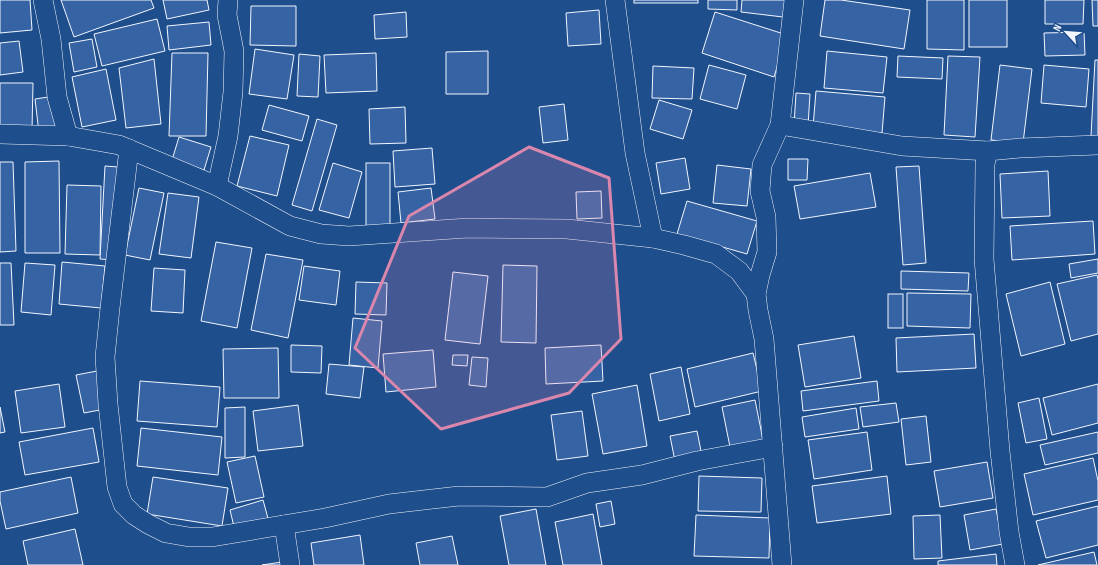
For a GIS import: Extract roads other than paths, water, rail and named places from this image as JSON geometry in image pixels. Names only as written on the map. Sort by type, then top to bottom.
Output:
[{"type":"street","points":[[43,0],[51,39],[57,97],[68,136]]},
{"type":"street","points":[[217,186],[228,136],[233,92],[234,51],[227,15],[228,0]]},
{"type":"street","points":[[615,0],[635,153],[653,238]]},
{"type":"street","points":[[782,565],[764,339],[756,294],[767,252],[766,217],[760,191],[762,165],[780,125],[794,0]]},
{"type":"street","points":[[780,125],[902,146],[988,151],[1020,148],[1098,145]]},
{"type":"street","points":[[0,134],[68,136],[119,146],[217,186],[290,226],[321,234],[349,236],[468,228],[559,229],[653,238],[716,254],[739,271],[756,294]]},
{"type":"street","points":[[128,149],[110,300],[106,357],[108,404],[117,487],[123,504],[134,515],[166,533],[189,537],[212,537],[325,518],[389,504],[459,496],[547,497],[587,483],[642,475],[697,461],[773,446]]},
{"type":"street","points":[[988,151],[985,164],[984,259],[1000,451],[1009,532],[1015,565]]},
{"type":"street","points":[[284,525],[290,565]]}]
